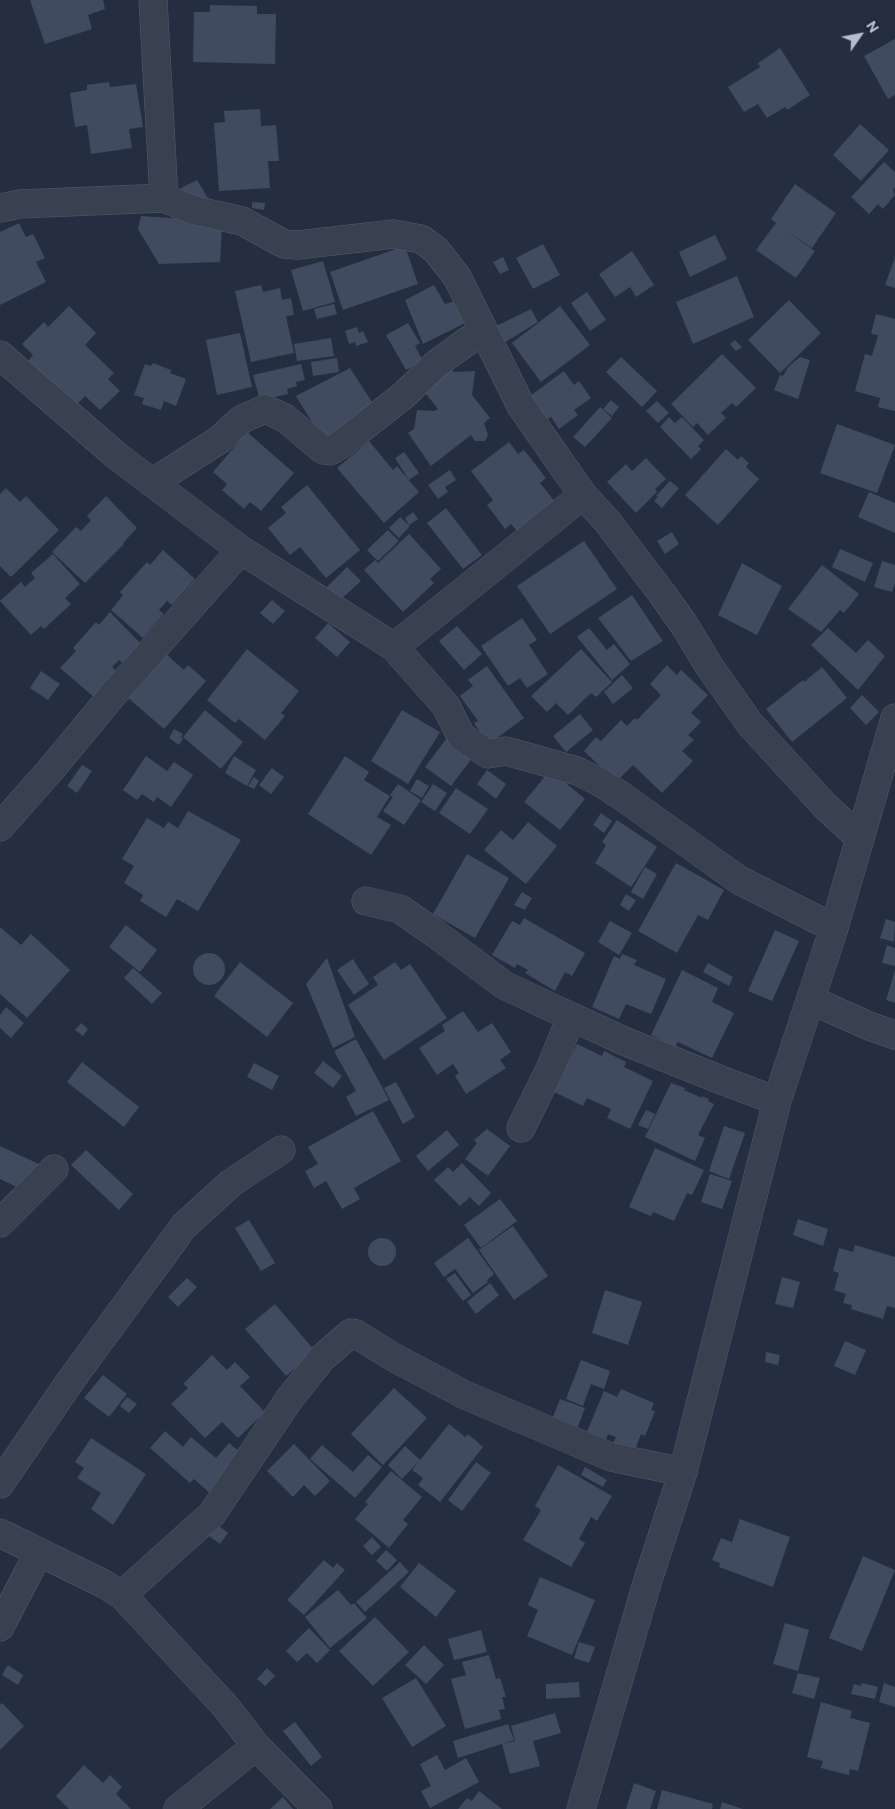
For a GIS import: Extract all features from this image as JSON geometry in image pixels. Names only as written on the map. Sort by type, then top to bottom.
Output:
[{"type":"street","points":[[153,0],[164,198]]},
{"type":"street","points":[[0,208],[20,204],[164,198],[193,210],[242,221],[284,244],[298,245],[394,234],[421,239],[436,250],[457,277],[522,406],[583,495],[607,521],[663,595],[685,626],[709,666],[750,724],[826,808],[860,838]]},
{"type":"street","points":[[152,483],[219,440],[242,419],[265,409],[285,418],[322,450],[330,451],[404,395],[436,364],[483,330]]},
{"type":"street","points":[[0,355],[117,456],[240,550],[394,647],[446,706],[461,736],[488,754],[506,751],[577,771],[598,781],[739,880],[834,928]]},
{"type":"street","points":[[394,647],[583,495]]},
{"type":"street","points":[[0,827],[240,550]]},
{"type":"street","points":[[581,1809],[646,1583],[683,1472],[777,1101],[834,928],[895,718]]},
{"type":"street","points":[[366,901],[400,909],[504,985],[624,1041],[777,1101]]},
{"type":"street","points":[[810,1000],[869,1026],[895,1035]]},
{"type":"street","points":[[520,1128],[551,1067],[571,1017]]},
{"type":"street","points":[[0,1484],[71,1380],[184,1226],[231,1183],[281,1150]]},
{"type":"street","points":[[0,1223],[54,1169]]},
{"type":"street","points":[[122,1595],[212,1514],[290,1398],[322,1358],[351,1332],[393,1357],[465,1395],[611,1457],[683,1472]]},
{"type":"street","points":[[0,1533],[104,1584],[122,1595],[226,1707],[256,1746],[318,1809]]},
{"type":"street","points":[[0,1627],[39,1552]]},
{"type":"street","points":[[178,1809],[256,1746]]},
{"type":"building","points":[[30,0],[103,0],[105,9],[88,15],[92,29],[45,44]]},
{"type":"building","points":[[210,5],[257,6],[257,14],[276,14],[275,64],[193,62],[194,12],[210,12]]},
{"type":"building","points":[[895,39],[895,95],[888,99],[864,56]]},
{"type":"building","points":[[780,48],[810,95],[787,110],[785,107],[767,118],[758,104],[744,112],[728,87],[760,67],[758,63]]},
{"type":"building","points":[[109,82],[110,87],[136,84],[143,127],[129,129],[132,148],[91,154],[87,125],[75,127],[70,93],[87,90],[87,85]]},
{"type":"building","points":[[260,109],[261,126],[276,125],[279,161],[268,161],[270,188],[219,191],[214,123],[225,122],[224,111]]},
{"type":"building","points":[[860,124],[889,150],[861,181],[833,155]]},
{"type":"building","points":[[884,162],[895,172],[895,187],[893,190],[895,195],[883,209],[878,204],[869,214],[851,197]]},
{"type":"building","points":[[197,180],[212,205],[190,205],[181,188]]},
{"type":"building","points":[[795,184],[836,213],[812,248],[782,228],[815,251],[796,278],[756,250],[776,223],[771,219]]},
{"type":"building","points":[[252,202],[265,203],[264,210],[252,208]]},
{"type":"building","points":[[141,216],[214,221],[222,228],[220,262],[159,264],[138,229]]},
{"type":"building","points":[[19,223],[26,237],[33,234],[45,258],[36,262],[46,282],[0,305],[0,232]]},
{"type":"building","points":[[715,235],[727,259],[690,277],[679,252]]},
{"type":"building","points":[[543,244],[560,275],[533,289],[516,258]]},
{"type":"building","points":[[405,246],[418,284],[343,310],[330,272]]},
{"type":"building","points":[[632,251],[654,285],[636,297],[630,287],[615,297],[599,274]]},
{"type":"building","points":[[503,257],[509,270],[500,274],[493,262]]},
{"type":"building","points":[[895,257],[895,288],[885,285]]},
{"type":"building","points":[[323,261],[335,302],[303,311],[291,270]]},
{"type":"building","points":[[737,276],[754,317],[693,344],[676,302]]},
{"type":"building","points":[[261,285],[263,292],[280,288],[282,300],[291,298],[294,315],[286,316],[294,353],[251,362],[235,291]]},
{"type":"building","points":[[434,285],[445,304],[464,298],[471,320],[423,344],[405,300]]},
{"type":"building","points":[[587,292],[606,320],[590,331],[571,303]]},
{"type":"building","points":[[789,300],[821,333],[780,373],[748,340]]},
{"type":"building","points":[[334,304],[337,314],[317,319],[314,309]]},
{"type":"building","points":[[69,306],[96,333],[85,345],[114,373],[108,379],[120,391],[100,410],[85,396],[74,407],[28,361],[33,355],[22,344],[44,322],[48,327]]},
{"type":"building","points":[[560,306],[590,345],[541,382],[512,343]]},
{"type":"building","points":[[531,309],[538,322],[497,347],[488,330]]},
{"type":"building","points":[[876,314],[895,319],[895,411],[878,407],[880,398],[855,391],[865,354],[872,356],[878,335],[871,334]]},
{"type":"building","points":[[408,323],[420,343],[415,346],[423,361],[406,370],[386,335]]},
{"type":"building","points":[[357,327],[359,333],[363,331],[368,342],[356,346],[355,342],[349,344],[345,331]]},
{"type":"building","points":[[240,333],[252,387],[217,395],[206,340]]},
{"type":"building","points":[[331,338],[334,356],[297,361],[294,344]]},
{"type":"building","points":[[735,340],[742,347],[736,351],[730,344]]},
{"type":"building","points":[[722,354],[756,388],[736,407],[732,403],[721,413],[726,418],[708,435],[697,423],[693,427],[671,404]]},
{"type":"building","points":[[621,357],[657,391],[642,407],[606,372]]},
{"type":"building","points":[[800,357],[810,360],[798,399],[774,390],[780,375],[783,376],[789,366]]},
{"type":"building","points":[[337,358],[339,372],[313,376],[311,362]]},
{"type":"building","points":[[153,363],[171,370],[170,373],[186,379],[176,406],[164,401],[161,410],[142,404],[144,398],[134,395],[145,364],[151,366]]},
{"type":"building","points":[[301,364],[305,380],[296,382],[297,386],[287,389],[288,394],[260,400],[253,375]]},
{"type":"building","points":[[446,364],[454,372],[475,371],[472,395],[490,418],[484,423],[488,435],[485,441],[475,441],[471,435],[431,466],[408,433],[414,429],[417,410],[434,411],[438,409],[418,384]]},
{"type":"building","points":[[350,368],[374,405],[346,423],[349,428],[325,443],[296,396]]},
{"type":"building","points":[[564,371],[574,385],[579,381],[591,398],[574,410],[578,415],[559,429],[551,417],[547,419],[530,396]]},
{"type":"building","points":[[611,400],[619,407],[612,416],[603,409]]},
{"type":"building","points":[[657,401],[669,413],[658,423],[646,411]]},
{"type":"building","points":[[600,407],[612,418],[585,447],[573,437]]},
{"type":"building","points":[[669,417],[675,423],[682,417],[704,440],[698,446],[701,449],[691,459],[660,427]]},
{"type":"building","points":[[837,424],[895,445],[877,493],[820,473]]},
{"type":"building","points":[[247,432],[294,473],[261,511],[250,502],[244,509],[222,490],[227,484],[213,472]]},
{"type":"building","points":[[369,441],[393,470],[397,466],[419,492],[384,523],[337,468]]},
{"type":"building","points":[[509,442],[518,454],[524,450],[546,478],[540,483],[560,508],[522,537],[511,524],[505,529],[487,505],[493,500],[471,471]]},
{"type":"building","points":[[726,449],[738,460],[741,456],[749,463],[746,467],[759,479],[718,525],[685,495]]},
{"type":"building","points":[[404,452],[419,473],[409,480],[395,458]]},
{"type":"building","points":[[646,458],[666,479],[655,489],[657,492],[636,513],[607,482],[626,464],[632,471]]},
{"type":"building","points":[[450,470],[456,480],[445,487],[448,492],[438,499],[428,485]]},
{"type":"building","points":[[670,481],[679,488],[662,508],[654,501],[658,497],[656,496]]},
{"type":"building","points":[[307,485],[360,550],[326,578],[300,547],[290,555],[268,528],[286,513],[281,507]]},
{"type":"building","points":[[6,488],[20,502],[26,496],[59,530],[11,577],[0,566],[0,494]]},
{"type":"building","points":[[869,492],[895,503],[895,533],[858,517]]},
{"type":"building","points":[[106,496],[137,528],[124,544],[85,583],[52,552],[76,527],[81,531],[91,520],[87,516]]},
{"type":"building","points":[[446,508],[482,555],[463,569],[427,523]]},
{"type":"building","points":[[413,512],[418,519],[409,525],[405,518]]},
{"type":"building","points":[[400,517],[410,526],[399,538],[389,528]]},
{"type":"building","points":[[388,530],[399,541],[378,561],[367,550]]},
{"type":"building","points":[[672,532],[679,544],[665,554],[657,541]]},
{"type":"building","points":[[409,534],[441,569],[430,579],[434,583],[403,612],[364,570],[375,560],[378,563]]},
{"type":"building","points":[[584,541],[617,589],[550,634],[517,586]]},
{"type":"building","points":[[840,549],[873,563],[865,582],[832,567]]},
{"type":"building","points":[[163,550],[195,579],[172,605],[167,601],[159,610],[164,614],[143,638],[111,610],[123,595],[120,592],[147,562],[150,565]]},
{"type":"building","points":[[53,554],[80,584],[65,598],[71,604],[44,629],[41,626],[31,635],[0,601],[21,582],[25,587],[35,578],[31,573]]},
{"type":"building","points":[[882,561],[895,565],[895,583],[892,592],[874,587]]},
{"type":"building","points":[[742,563],[782,586],[757,635],[718,615]]},
{"type":"building","points":[[822,565],[859,594],[844,613],[840,610],[821,632],[788,609]]},
{"type":"building","points":[[347,567],[361,581],[338,602],[324,590]]},
{"type":"building","points":[[632,595],[663,641],[631,661],[598,618]]},
{"type":"building","points":[[272,600],[285,611],[273,624],[260,613]]},
{"type":"building","points":[[110,612],[144,647],[126,666],[119,660],[112,667],[119,673],[95,698],[60,668],[76,651],[73,648],[96,622],[99,625]]},
{"type":"building","points":[[522,618],[537,640],[529,645],[548,674],[527,688],[520,678],[508,686],[481,646]]},
{"type":"building","points":[[328,623],[350,642],[337,657],[315,638]]},
{"type":"building","points":[[457,626],[482,654],[464,670],[439,641]]},
{"type":"building","points":[[589,628],[607,650],[614,644],[630,664],[612,680],[577,637]]},
{"type":"building","points":[[828,628],[856,653],[868,640],[885,656],[858,690],[811,645]]},
{"type":"building","points":[[247,649],[299,691],[281,713],[285,716],[265,740],[239,719],[235,723],[207,700]]},
{"type":"building","points":[[581,649],[612,682],[596,697],[591,693],[568,715],[556,703],[547,712],[531,696]]},
{"type":"building","points":[[165,653],[184,670],[188,665],[206,681],[164,729],[127,697]]},
{"type":"building","points":[[667,665],[677,675],[681,670],[708,695],[691,713],[701,722],[688,735],[694,740],[682,751],[693,761],[662,793],[633,765],[616,782],[584,751],[596,737],[601,741],[621,720],[627,726],[635,718],[637,720],[661,695],[650,684]]},
{"type":"building","points":[[487,666],[524,718],[489,744],[474,723],[478,721],[460,696],[473,686],[468,680]]},
{"type":"building","points":[[822,667],[847,698],[792,742],[766,709]]},
{"type":"building","points":[[41,671],[60,684],[48,700],[30,688]]},
{"type":"building","points":[[622,675],[633,688],[613,704],[604,692]]},
{"type":"building","points":[[862,695],[879,712],[866,725],[850,708]]},
{"type":"building","points":[[205,710],[243,742],[221,769],[183,737]]},
{"type":"building","points":[[402,710],[440,732],[408,784],[371,761]]},
{"type":"building","points":[[580,714],[593,730],[566,752],[553,736]]},
{"type":"building","points":[[174,729],[183,734],[181,737],[183,739],[179,745],[169,738]]},
{"type":"building","points":[[447,738],[473,757],[451,786],[425,767]]},
{"type":"building","points":[[146,756],[167,771],[174,762],[193,775],[171,807],[157,797],[154,802],[142,794],[137,800],[123,790]]},
{"type":"building","points":[[234,756],[256,770],[247,786],[225,773]]},
{"type":"building","points":[[345,756],[369,772],[364,780],[390,796],[377,817],[391,825],[371,855],[308,814]]},
{"type":"building","points":[[82,765],[92,771],[77,793],[67,786]]},
{"type":"building","points":[[272,768],[284,777],[271,794],[259,785]]},
{"type":"building","points":[[487,770],[506,784],[496,799],[477,784]]},
{"type":"building","points":[[550,770],[585,799],[560,830],[524,802]]},
{"type":"building","points":[[254,777],[259,781],[254,789],[248,786]]},
{"type":"building","points":[[417,779],[429,786],[422,798],[410,791]]},
{"type":"building","points":[[398,784],[421,800],[404,825],[383,811],[393,797],[390,795]]},
{"type":"building","points":[[433,784],[447,793],[435,811],[421,802]]},
{"type":"building","points":[[456,788],[488,809],[470,834],[439,813]]},
{"type":"building","points":[[188,811],[241,840],[198,911],[177,899],[166,917],[140,901],[143,895],[124,883],[134,866],[122,859],[147,818],[164,828],[168,822],[178,828]]},
{"type":"building","points":[[601,813],[612,821],[604,833],[593,825]]},
{"type":"building","points":[[617,820],[657,847],[631,887],[595,863],[606,845],[602,842]]},
{"type":"building","points":[[528,822],[557,846],[526,884],[484,850],[501,830],[513,840]]},
{"type":"building","points":[[467,854],[509,878],[475,938],[433,914]]},
{"type":"building","points":[[676,863],[724,890],[708,920],[698,915],[677,953],[638,931]]},
{"type":"building","points":[[645,867],[657,874],[643,899],[631,892]]},
{"type":"building","points":[[522,892],[532,898],[525,910],[514,905]]},
{"type":"building","points":[[626,894],[636,900],[629,911],[620,905]]},
{"type":"building","points":[[524,918],[585,953],[572,976],[565,972],[555,991],[525,973],[528,970],[517,964],[515,968],[492,955],[512,921],[520,925]]},
{"type":"building","points":[[886,919],[895,922],[894,942],[880,938]]},
{"type":"building","points":[[610,921],[632,933],[619,955],[598,942]]},
{"type":"building","points":[[126,925],[157,950],[140,972],[109,947]]},
{"type":"building","points":[[0,927],[21,945],[31,934],[70,970],[27,1018],[0,994]]},
{"type":"building","points":[[775,930],[799,941],[772,1001],[748,991]]},
{"type":"building","points":[[887,945],[895,948],[895,966],[882,963]]},
{"type":"building","points":[[209,953],[220,958],[225,969],[220,980],[209,985],[198,980],[193,969],[198,958]]},
{"type":"building","points":[[622,954],[637,960],[634,965],[666,979],[651,1014],[626,1004],[619,1019],[592,1007],[614,956],[620,959]]},
{"type":"building","points":[[327,958],[355,1037],[333,1048],[306,984]]},
{"type":"building","points":[[353,959],[369,984],[354,995],[337,970]]},
{"type":"building","points":[[240,962],[293,1003],[267,1037],[214,996]]},
{"type":"building","points":[[395,962],[401,970],[410,964],[447,1018],[384,1060],[348,1005],[378,985],[373,977]]},
{"type":"building","points":[[708,963],[733,977],[729,986],[703,972]]},
{"type":"building","points":[[133,968],[162,993],[152,1004],[124,978]]},
{"type":"building","points":[[682,970],[718,988],[712,1002],[734,1013],[712,1058],[678,1042],[675,1047],[651,1035]]},
{"type":"building","points":[[895,970],[895,1003],[886,1000]]},
{"type":"building","points":[[6,1007],[24,1023],[11,1038],[0,1028],[0,1015]]},
{"type":"building","points":[[463,1011],[478,1032],[492,1023],[511,1052],[500,1060],[506,1068],[466,1094],[455,1076],[459,1073],[453,1064],[437,1075],[419,1048],[445,1031],[442,1025]]},
{"type":"building","points":[[81,1023],[88,1029],[83,1036],[75,1030]]},
{"type":"building","points":[[356,1039],[389,1100],[356,1116],[346,1097],[356,1091],[334,1051]]},
{"type":"building","points":[[577,1044],[602,1056],[604,1051],[626,1062],[624,1067],[653,1081],[630,1129],[607,1118],[611,1109],[587,1098],[583,1106],[554,1092]]},
{"type":"building","points":[[323,1061],[342,1076],[333,1088],[314,1073]]},
{"type":"building","points":[[82,1062],[139,1107],[124,1127],[67,1082]]},
{"type":"building","points":[[254,1063],[279,1076],[272,1090],[247,1077]]},
{"type":"building","points":[[396,1082],[415,1117],[403,1124],[384,1088]]},
{"type":"building","points":[[671,1083],[685,1088],[684,1090],[702,1098],[702,1096],[709,1099],[708,1101],[714,1104],[698,1135],[705,1138],[695,1161],[645,1137]]},
{"type":"building","points":[[646,1110],[655,1114],[648,1129],[638,1125]]},
{"type":"building","points":[[373,1111],[401,1161],[354,1188],[360,1199],[342,1209],[326,1181],[314,1188],[305,1171],[318,1164],[308,1147]]},
{"type":"building","points":[[724,1126],[745,1133],[729,1179],[709,1171]]},
{"type":"building","points":[[487,1129],[510,1146],[488,1176],[465,1159],[477,1143],[474,1140]]},
{"type":"building","points":[[447,1130],[459,1145],[428,1171],[416,1156]]},
{"type":"building","points":[[0,1146],[43,1166],[23,1190],[0,1179]]},
{"type":"building","points":[[655,1148],[704,1170],[692,1195],[687,1193],[674,1221],[653,1212],[651,1216],[629,1207]]},
{"type":"building","points":[[86,1150],[133,1194],[119,1210],[71,1165]]},
{"type":"building","points":[[462,1163],[491,1193],[479,1206],[470,1197],[460,1206],[434,1180],[448,1167],[453,1172]]},
{"type":"building","points":[[710,1174],[732,1181],[722,1209],[701,1202]]},
{"type":"building","points":[[500,1199],[517,1221],[481,1248],[464,1225]]},
{"type":"building","points":[[798,1219],[828,1229],[823,1246],[793,1235]]},
{"type":"building","points":[[249,1220],[275,1263],[261,1271],[235,1228]]},
{"type":"building","points":[[513,1226],[548,1276],[514,1300],[479,1250]]},
{"type":"building","points":[[382,1238],[392,1242],[396,1252],[392,1262],[382,1266],[372,1262],[368,1252],[372,1242]]},
{"type":"building","points":[[468,1238],[494,1274],[487,1280],[488,1282],[473,1293],[455,1269],[444,1277],[434,1263]]},
{"type":"building","points":[[855,1245],[895,1257],[895,1308],[887,1306],[883,1319],[851,1309],[852,1305],[843,1303],[846,1294],[834,1290],[839,1273],[833,1271],[839,1248],[853,1252]]},
{"type":"building","points":[[455,1273],[471,1295],[463,1301],[446,1279]]},
{"type":"building","points":[[782,1277],[800,1282],[793,1308],[775,1304]]},
{"type":"building","points":[[187,1278],[197,1287],[178,1307],[168,1297]]},
{"type":"building","points":[[490,1283],[499,1295],[476,1314],[467,1302]]},
{"type":"building","points":[[605,1290],[642,1302],[628,1345],[592,1333]]},
{"type":"building","points":[[275,1304],[315,1351],[286,1376],[245,1329]]},
{"type":"building","points":[[845,1341],[866,1350],[855,1375],[834,1366]]},
{"type":"building","points":[[766,1352],[780,1355],[778,1365],[765,1362]]},
{"type":"building","points":[[212,1355],[227,1370],[235,1362],[250,1377],[240,1386],[265,1412],[238,1438],[222,1422],[205,1438],[171,1404],[188,1388],[183,1384]]},
{"type":"building","points":[[581,1360],[610,1371],[604,1389],[591,1384],[583,1406],[566,1399]]},
{"type":"building","points":[[103,1375],[127,1394],[109,1417],[84,1398]]},
{"type":"building","points":[[394,1388],[427,1418],[383,1465],[351,1434]]},
{"type":"building","points":[[621,1389],[654,1403],[651,1410],[655,1411],[645,1436],[641,1434],[634,1452],[613,1443],[616,1437],[608,1434],[605,1442],[586,1434],[604,1391],[617,1397]]},
{"type":"building","points":[[127,1397],[137,1404],[129,1413],[120,1406]]},
{"type":"building","points":[[560,1399],[585,1408],[576,1432],[551,1422]]},
{"type":"building","points":[[449,1424],[465,1437],[468,1434],[483,1447],[440,1502],[418,1485],[423,1478],[412,1470]]},
{"type":"building","points":[[165,1431],[183,1447],[191,1437],[216,1458],[229,1443],[246,1457],[213,1496],[194,1479],[190,1483],[150,1448]]},
{"type":"building","points":[[91,1438],[146,1474],[113,1525],[91,1509],[101,1493],[77,1478],[84,1468],[75,1462]]},
{"type":"building","points":[[294,1444],[330,1481],[315,1496],[304,1485],[293,1497],[267,1471]]},
{"type":"building","points":[[322,1445],[353,1472],[368,1455],[382,1467],[355,1498],[310,1459]]},
{"type":"building","points":[[405,1446],[420,1460],[402,1479],[388,1465]]},
{"type":"building","points":[[476,1462],[491,1473],[462,1511],[448,1500]]},
{"type":"building","points":[[558,1465],[612,1496],[597,1521],[591,1517],[579,1539],[585,1543],[571,1567],[523,1540],[541,1510],[535,1506]]},
{"type":"building","points":[[585,1467],[607,1480],[603,1487],[581,1475]]},
{"type":"building","points":[[391,1471],[422,1497],[403,1520],[408,1524],[389,1548],[355,1519],[368,1504],[365,1502]]},
{"type":"building","points":[[740,1519],[790,1537],[773,1587],[719,1567],[720,1563],[712,1560],[721,1538],[732,1542]]},
{"type":"building","points":[[215,1523],[228,1533],[220,1544],[206,1534]]},
{"type":"building","points":[[372,1537],[381,1547],[372,1555],[363,1546]]},
{"type":"building","points":[[386,1550],[397,1560],[387,1571],[376,1561]]},
{"type":"building","points":[[863,1556],[895,1570],[862,1651],[829,1638]]},
{"type":"building","points":[[324,1560],[333,1568],[337,1563],[345,1570],[304,1615],[287,1600]]},
{"type":"building","points":[[400,1562],[409,1572],[365,1612],[356,1602]]},
{"type":"building","points":[[419,1563],[456,1591],[436,1617],[400,1587]]},
{"type":"building","points":[[540,1577],[595,1600],[572,1655],[527,1636],[538,1610],[528,1605]]},
{"type":"building","points":[[338,1590],[351,1605],[354,1603],[367,1618],[330,1648],[305,1617]]},
{"type":"building","points":[[375,1617],[409,1652],[373,1686],[339,1651]]},
{"type":"building","points":[[785,1623],[809,1630],[798,1671],[773,1664]]},
{"type":"building","points":[[309,1628],[330,1650],[317,1663],[307,1653],[297,1662],[286,1651]]},
{"type":"building","points":[[481,1630],[487,1652],[454,1660],[448,1639]]},
{"type":"building","points":[[579,1642],[595,1647],[589,1663],[574,1658]]},
{"type":"building","points":[[424,1645],[444,1665],[426,1684],[405,1665]]},
{"type":"building","points":[[489,1655],[496,1679],[500,1678],[506,1697],[502,1697],[505,1709],[499,1710],[501,1719],[465,1729],[451,1679],[466,1675],[462,1662]]},
{"type":"building","points":[[8,1665],[23,1675],[18,1685],[2,1675]]},
{"type":"building","points":[[267,1668],[275,1676],[265,1686],[257,1679]]},
{"type":"building","points":[[798,1673],[820,1678],[814,1699],[792,1693]]},
{"type":"building","points":[[416,1678],[446,1726],[412,1747],[382,1698]]},
{"type":"building","points":[[579,1682],[580,1697],[546,1699],[546,1684]]},
{"type":"building","points":[[862,1683],[878,1687],[875,1699],[851,1694],[854,1684],[861,1686]]},
{"type":"building","points":[[884,1683],[895,1687],[895,1707],[879,1702]]},
{"type":"building","points":[[821,1702],[852,1711],[850,1718],[870,1723],[858,1771],[850,1769],[849,1775],[821,1768],[823,1761],[807,1757]]},
{"type":"building","points":[[2,1703],[24,1726],[0,1750],[0,1705]]},
{"type":"building","points":[[555,1713],[561,1733],[533,1741],[540,1766],[510,1774],[502,1744],[515,1741],[511,1726]]},
{"type":"building","points":[[295,1722],[322,1757],[311,1766],[283,1731]]},
{"type":"building","points":[[508,1724],[514,1740],[458,1758],[453,1741]]},
{"type":"building","points":[[437,1755],[445,1770],[466,1758],[479,1782],[430,1808],[421,1791],[431,1786],[420,1764]]},
{"type":"building","points":[[84,1765],[103,1783],[110,1775],[122,1787],[116,1794],[131,1809],[69,1809],[56,1796]]},
{"type":"building","points":[[634,1783],[656,1791],[650,1809],[626,1809]]},
{"type":"building","points":[[662,1790],[713,1804],[712,1809],[657,1809]]},
{"type":"building","points":[[479,1791],[502,1809],[458,1809],[467,1798],[472,1801]]},
{"type":"building","points":[[283,1797],[293,1809],[270,1809]]},
{"type":"building","points":[[722,1802],[743,1809],[720,1809]]}]
